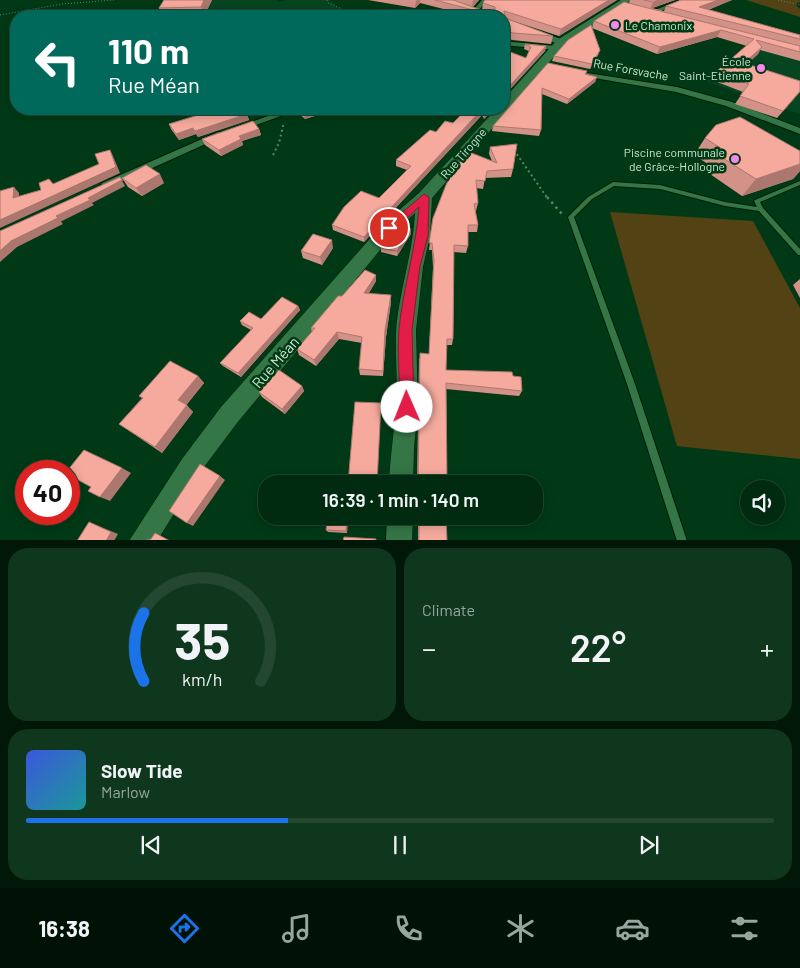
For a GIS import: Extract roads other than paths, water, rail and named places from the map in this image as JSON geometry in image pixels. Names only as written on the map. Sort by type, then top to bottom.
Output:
[{"type":"street","points":[[471,10],[485,0]]},
{"type":"street","points":[[650,13],[687,0]]},
{"type":"street","name":"Rue Tirogne","points":[[510,101],[546,65],[558,45],[624,4]]},
{"type":"street","points":[[642,12],[668,18]]},
{"type":"street","points":[[510,24],[558,45]]},
{"type":"street","points":[[510,43],[558,45]]},
{"type":"street","name":"Rue Forsvache","points":[[565,70],[677,90],[729,104],[800,131]]},
{"type":"street","points":[[99,189],[207,138],[278,115]]},
{"type":"street","name":"Rue Tirogne","points":[[424,197],[497,115]]},
{"type":"street","points":[[401,475],[402,448],[407,407],[406,330],[414,266],[422,236],[424,197]]},
{"type":"street","name":"Rue Méan","points":[[142,540],[190,467],[229,415],[389,228],[424,197]]},
{"type":"street","points":[[399,540],[400,525]]},
{"type":"lane","points":[[800,183],[757,201],[761,209],[800,253]]},
{"type":"lane","points":[[682,540],[631,384],[571,217],[590,198],[613,184],[660,187],[725,204],[761,209]]},
{"type":"place","name":"Le Chamonix","points":[[615,25]]},
{"type":"place","name":"École Saint-Etienne","points":[[761,68]]},
{"type":"place","name":"Piscine communale de Grâce-Hollogne","points":[[735,159]]}]
